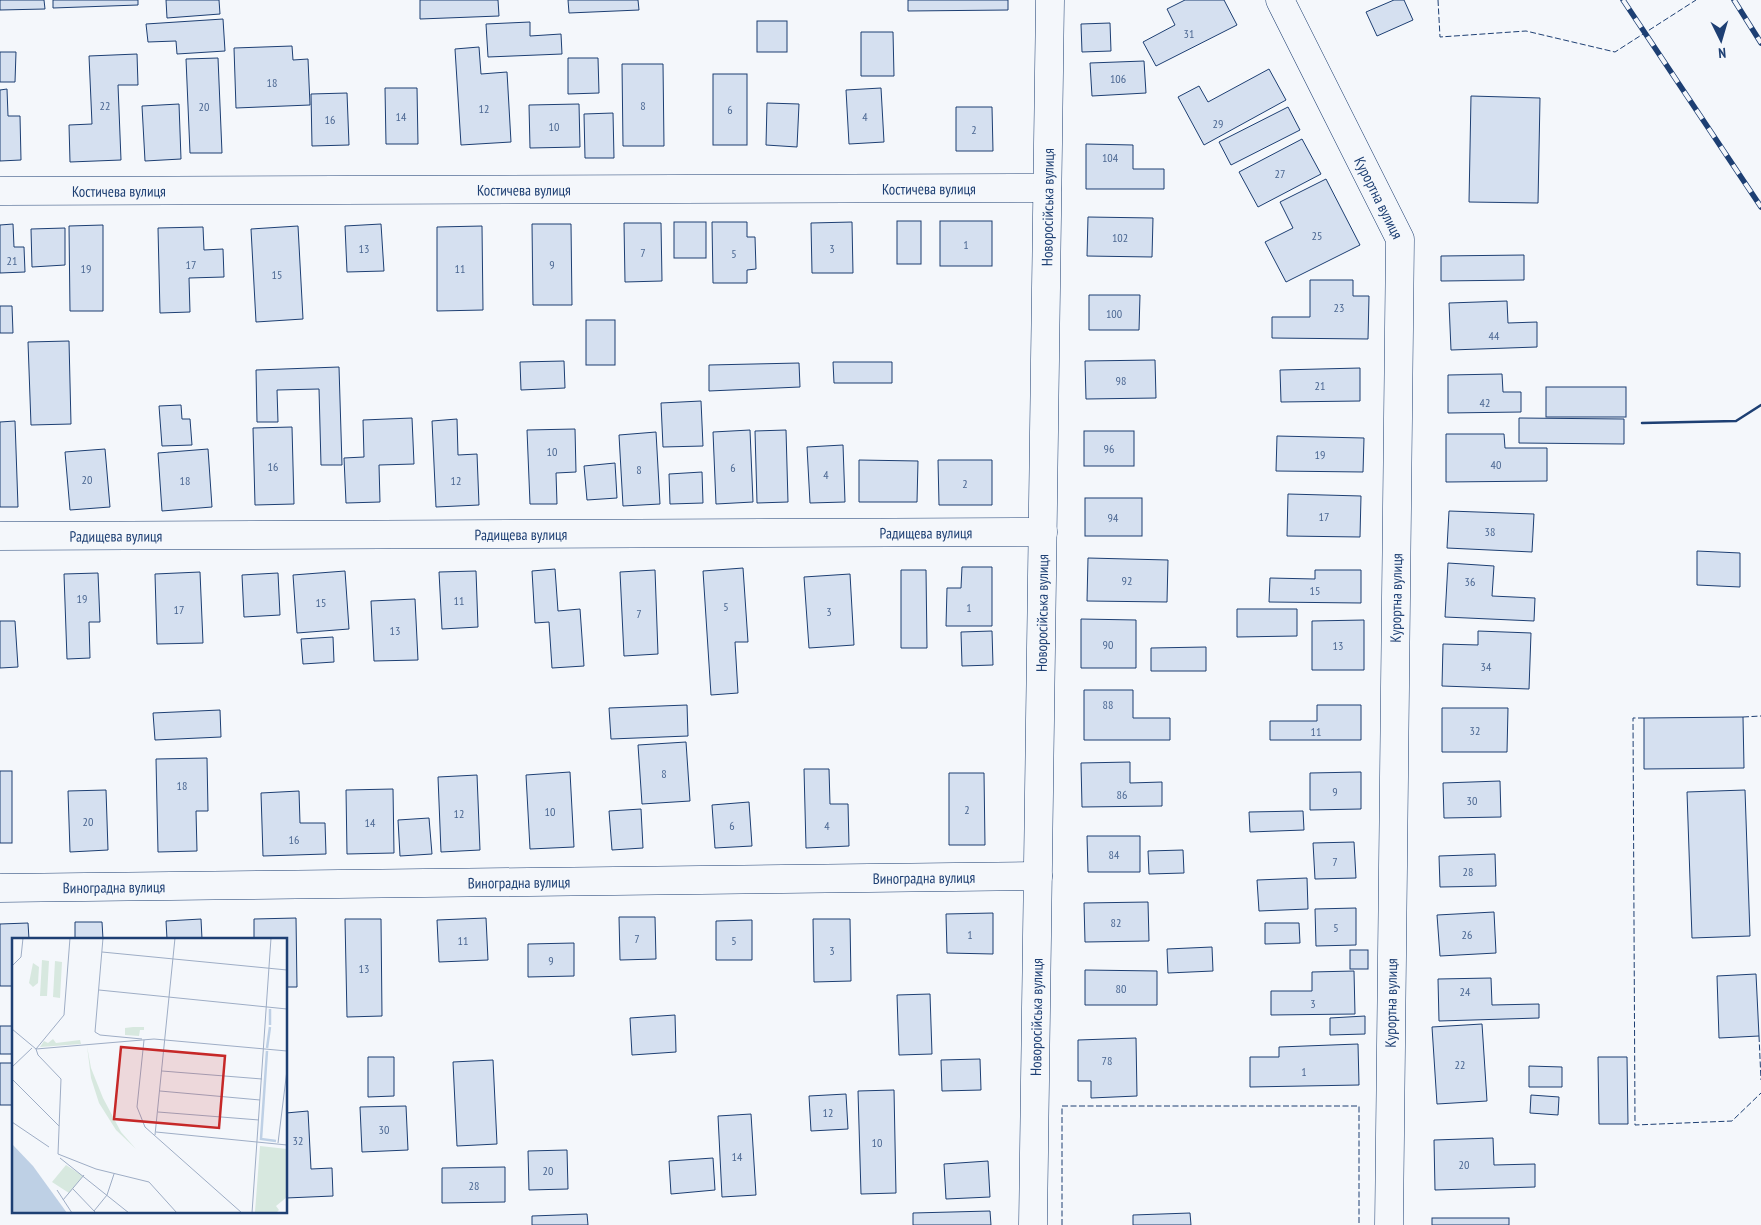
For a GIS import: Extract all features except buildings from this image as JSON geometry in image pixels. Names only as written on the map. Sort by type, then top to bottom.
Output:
[{"type":"street","name":"Новоросійська вулиця","points":[[1033,1225],[1050,0]]},
{"type":"street","name":"Курортна вулиця","points":[[1280,0],[1400,239],[1389,1225]]},
{"type":"street","name":"Костичева вулиця","points":[[0,191],[1047,188]]},
{"type":"street","name":"Радищева вулиця","points":[[0,536],[1043,532]]},
{"type":"street","name":"Виноградна вулиця","points":[[0,888],[1038,876]]},
{"type":"railway","points":[[1623,0],[1761,207]]},
{"type":"railway","points":[[1734,0],[1761,43]]},
{"type":"fence","points":[[1438,0],[1440,37],[1526,31],[1615,52],[1696,0]]},
{"type":"fence","points":[[1743,717],[1761,716]]},
{"type":"fence","points":[[1644,718],[1633,718],[1635,1125],[1732,1121],[1761,1093]]},
{"type":"fence","points":[[1759,1036],[1761,1080]]},
{"type":"fence","points":[[1062,1225],[1062,1106],[1359,1106],[1359,1225]]},
{"type":"wall","points":[[1642,423],[1736,421],[1761,405]]}]
